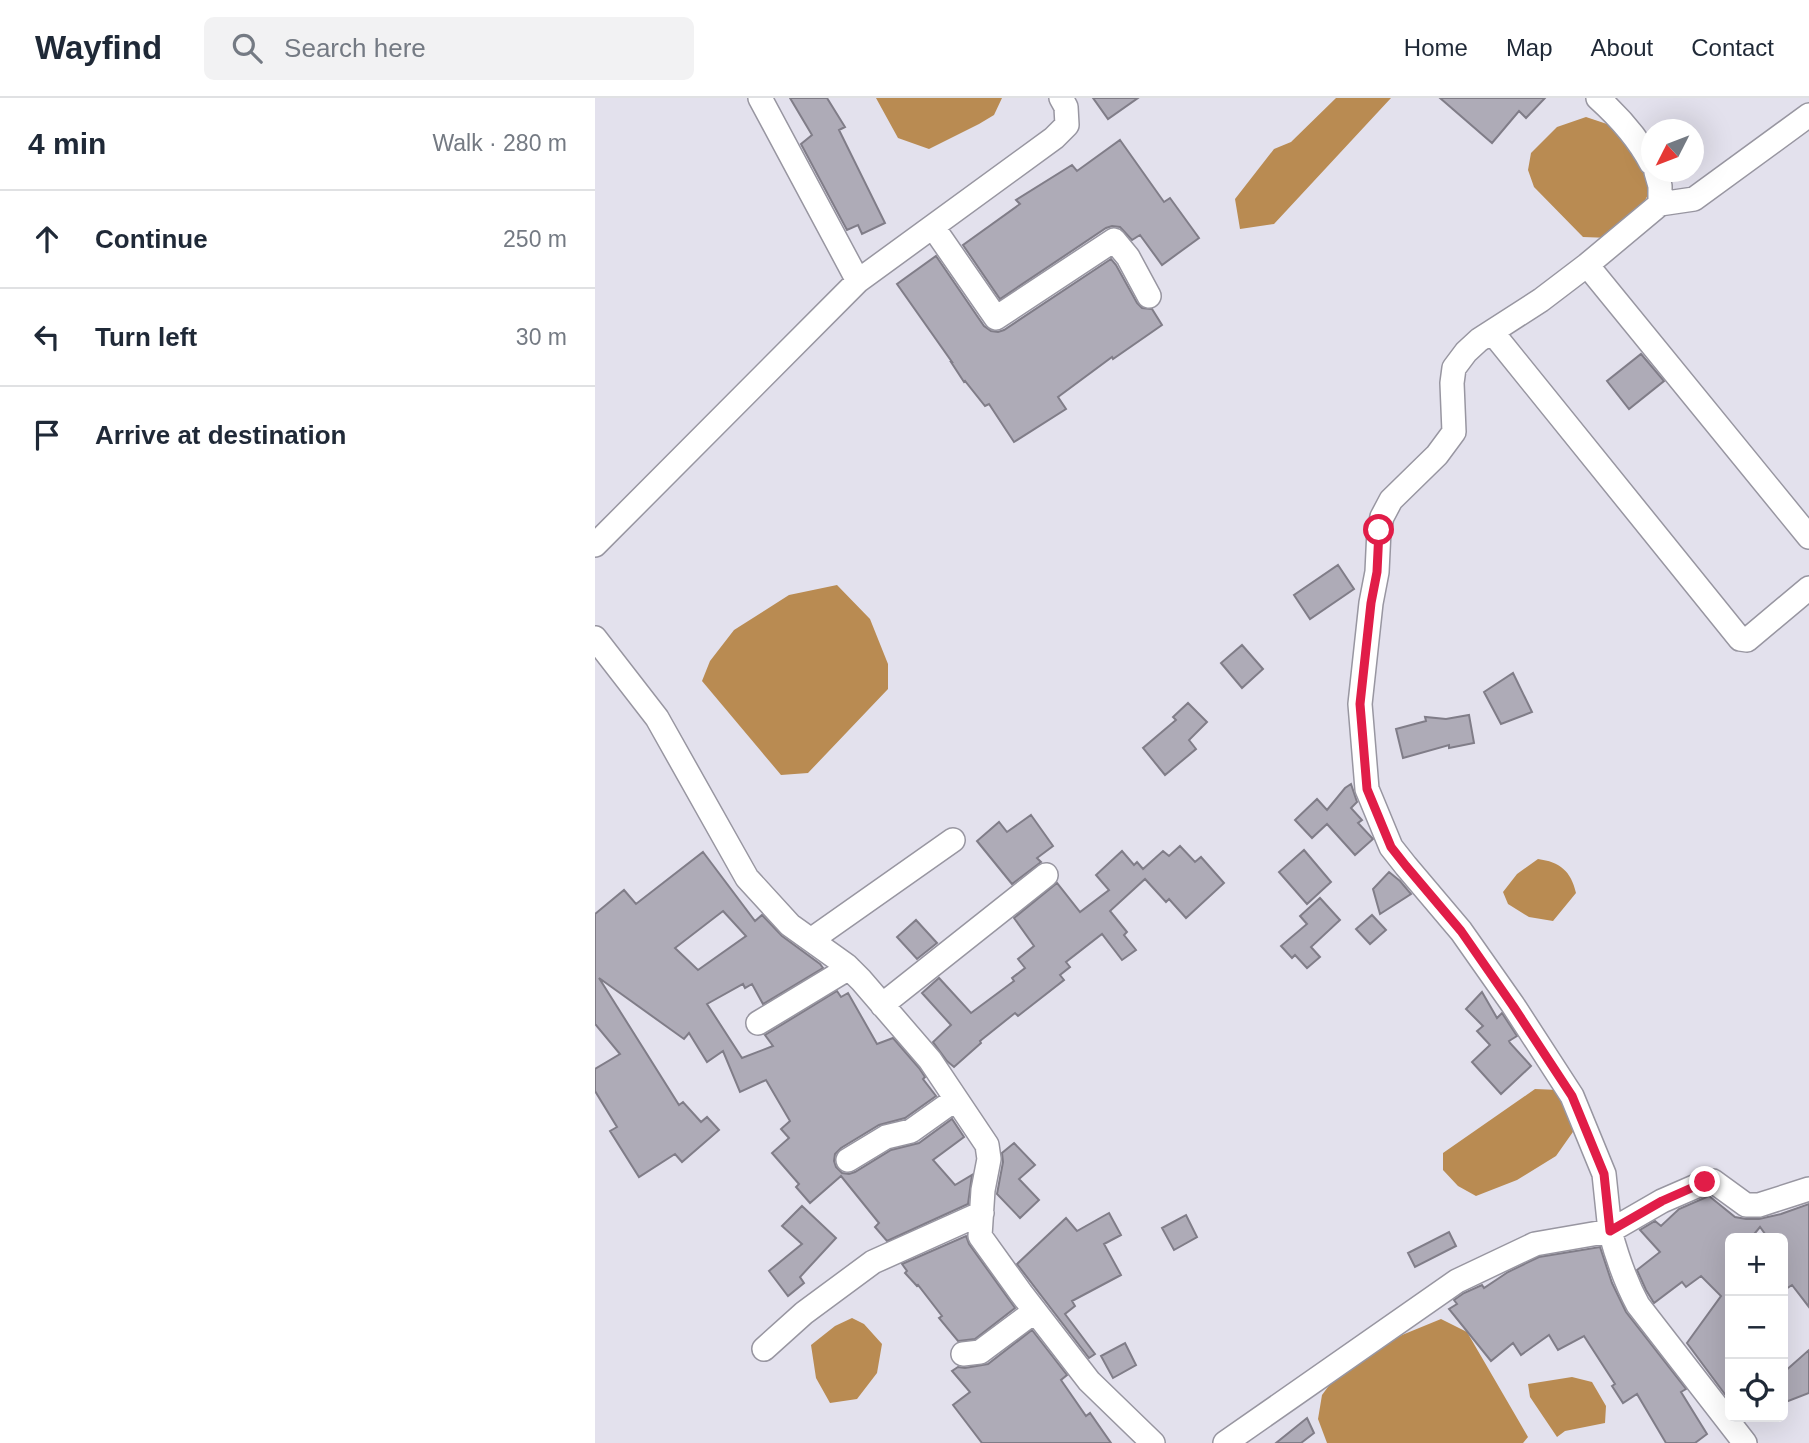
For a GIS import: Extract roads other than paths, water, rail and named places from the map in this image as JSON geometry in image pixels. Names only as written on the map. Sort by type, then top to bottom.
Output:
[{"type":"street","points":[[760,98],[858,281]]},
{"type":"street","points":[[595,545],[858,281],[1054,138],[1067,125],[1066,107],[1061,98]]},
{"type":"street","points":[[1598,98],[1618,116],[1641,146]]},
{"type":"street","points":[[1745,1443],[1638,1305],[1629,1288],[1610,1231],[1604,1174],[1572,1096],[1461,931],[1391,847],[1367,789],[1360,704],[1382,517],[1391,500],[1437,455],[1454,432],[1454,368],[1479,340],[1541,300],[1660,204],[1694,199],[1809,115]]},
{"type":"street","points":[[1659,182],[1660,204]]},
{"type":"street","points":[[933,227],[996,318],[1114,240],[1128,257],[1149,296]]},
{"type":"street","points":[[1587,265],[1809,537]]},
{"type":"street","points":[[1492,332],[1740,639],[1747,640],[1757,633],[1809,587]]},
{"type":"street","points":[[595,638],[657,718],[747,878],[789,925],[849,968],[930,1060],[987,1145],[989,1159],[983,1191],[980,1236],[1089,1381],[1153,1443]]},
{"type":"street","points":[[811,940],[953,840]]},
{"type":"street","points":[[882,1004],[1046,875]]},
{"type":"street","points":[[758,1023],[849,968]]},
{"type":"street","points":[[848,1160],[886,1137],[911,1131],[956,1099]]},
{"type":"street","points":[[1225,1443],[1457,1281],[1535,1244],[1610,1231],[1662,1201],[1708,1181],[1713,1181],[1746,1205],[1759,1205],[1809,1189]]},
{"type":"street","points":[[764,1349],[804,1313],[873,1262],[982,1213]]},
{"type":"street","points":[[963,1354],[980,1352],[1035,1311]]}]
